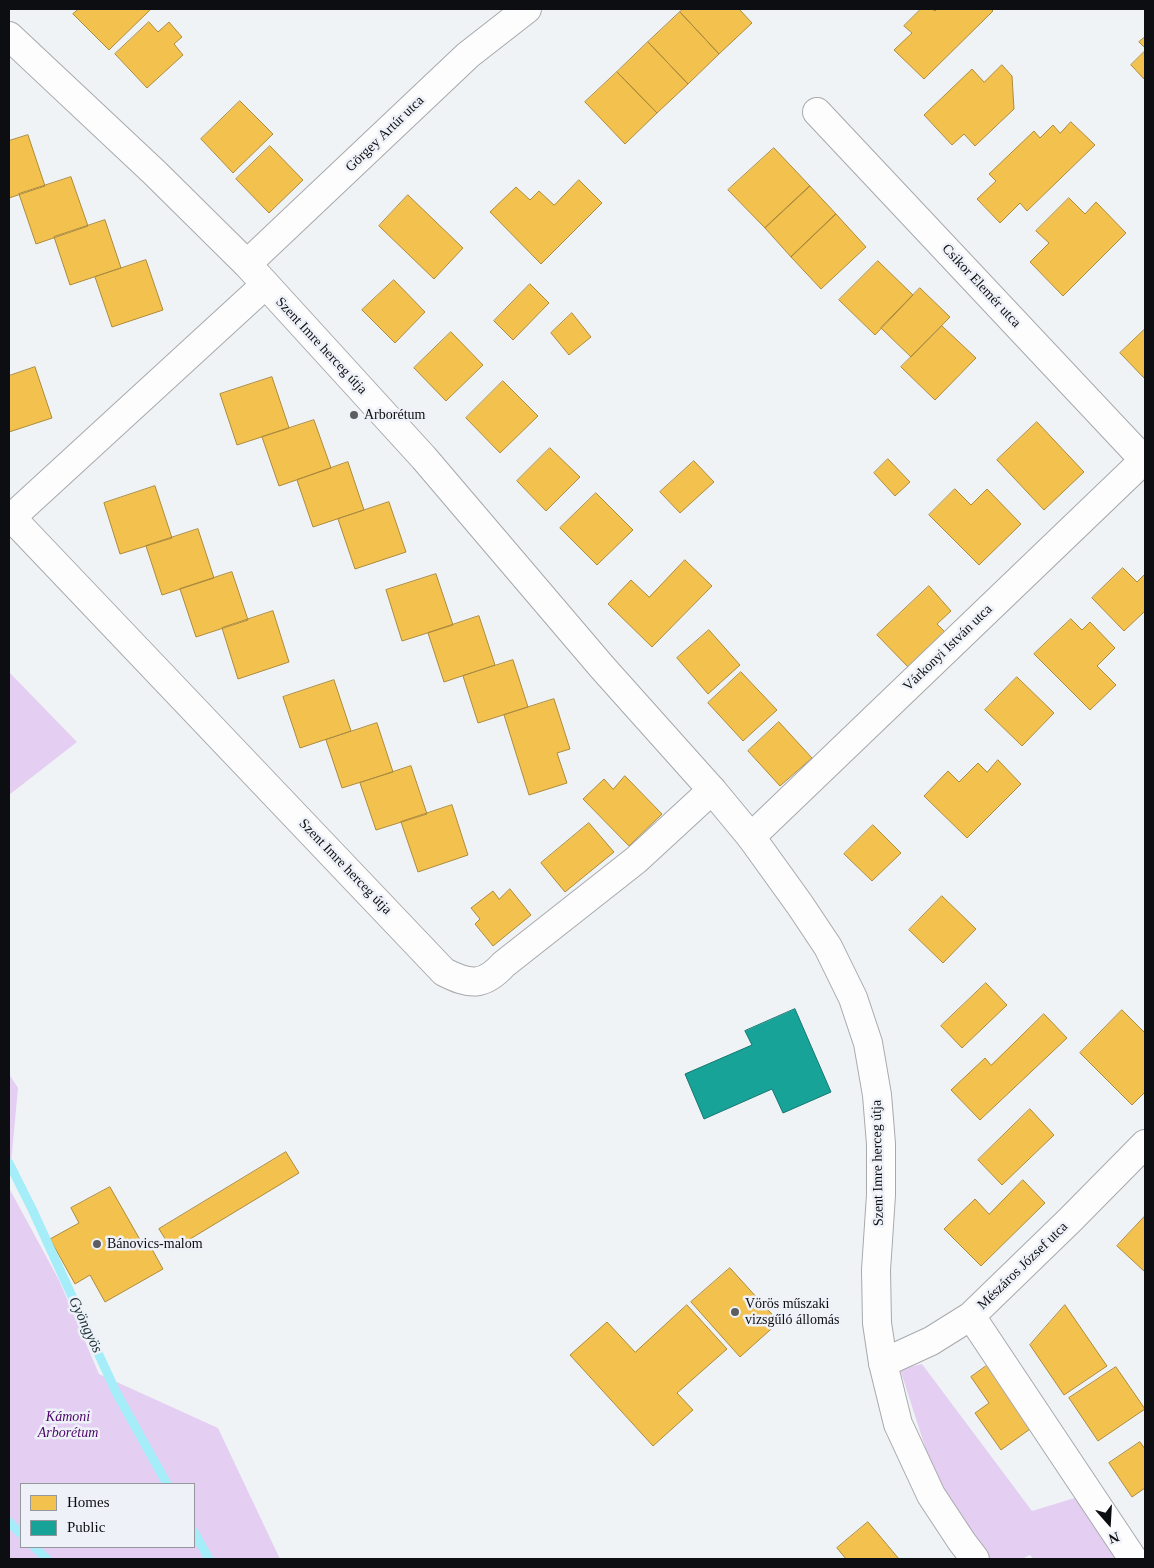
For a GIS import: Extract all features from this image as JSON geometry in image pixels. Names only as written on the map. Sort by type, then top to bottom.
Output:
[{"type":"street","name":"Görgey Artúr utca","points":[[247,264],[468,55],[527,9]]},
{"type":"street","name":"Szent Imre herceg útja","points":[[9,36],[155,173],[247,264],[424,458],[602,667],[712,790],[751,837],[828,947],[853,998],[868,1043],[878,1095],[881,1144],[881,1195],[876,1270],[877,1323],[882,1363],[898,1424],[931,1495],[975,1559]]},
{"type":"street","name":"Csikor Elemér utca","points":[[817,112],[1144,460]]},
{"type":"street","name":"Szent Imre herceg útja","points":[[265,285],[10,516],[444,972],[462,981],[478,982],[497,972],[504,964],[636,860],[712,790]]},
{"type":"street","name":"Várkonyi István utca","points":[[751,837],[1144,460]]},
{"type":"street","name":"Mészáros József utca","points":[[882,1363],[931,1341],[971,1316],[1145,1144]]},
{"type":"street","points":[[971,1316],[1133,1559]]},
{"type":"green space","points":[[9,672],[77,742],[9,795]]},
{"type":"green space","points":[[9,1074],[18,1088],[9,1185]]},
{"type":"green space","name":"Kámoni Arborétum","points":[[9,1188],[59,1280],[99,1374],[218,1428],[280,1559],[9,1559]]},
{"type":"green space","points":[[922,1364],[1032,1511],[1081,1496],[1126,1559],[1033,1559],[1030,1555],[1022,1559],[989,1559],[934,1475],[900,1369]]},
{"type":"building: Homes","points":[[79,9],[151,9],[109,50],[73,14]]},
{"type":"building: Homes","points":[[683,9],[739,9],[752,23],[719,54],[680,12]]},
{"type":"building: Homes","points":[[921,9],[932,9],[935,11],[937,9],[991,9],[993,11],[924,79],[894,50],[912,33],[904,26]]},
{"type":"building: Homes","points":[[680,12],[719,54],[688,84],[648,42]]},
{"type":"building: Homes","points":[[149,22],[158,32],[169,22],[182,37],[174,44],[183,55],[147,88],[115,54]]},
{"type":"building: Homes","points":[[1145,37],[1145,48],[1139,42]]},
{"type":"building: Homes","points":[[648,42],[688,84],[657,113],[617,72]]},
{"type":"building: Homes","points":[[1145,51],[1145,80],[1131,65]]},
{"type":"building: Homes","points":[[1002,65],[1012,76],[1014,109],[975,146],[964,134],[952,145],[924,115],[972,69],[984,82]]},
{"type":"building: Homes","points":[[617,72],[657,113],[625,144],[585,102]]},
{"type":"building: Homes","points":[[240,101],[273,134],[233,173],[201,139]]},
{"type":"building: Homes","points":[[1071,122],[1095,145],[1027,211],[1020,203],[1000,223],[977,199],[996,181],[989,174],[1034,131],[1040,138],[1053,125],[1060,133]]},
{"type":"building: Homes","points":[[28,135],[45,186],[9,198],[9,141]]},
{"type":"building: Homes","points":[[270,146],[303,180],[269,213],[236,179]]},
{"type":"building: Homes","points":[[774,148],[810,186],[765,228],[728,190]]},
{"type":"building: Homes","points":[[71,177],[88,226],[36,244],[19,194]]},
{"type":"building: Homes","points":[[579,180],[602,203],[541,264],[490,212],[516,187],[530,200],[539,191],[554,205]]},
{"type":"building: Homes","points":[[810,186],[836,214],[791,257],[765,228]]},
{"type":"building: Homes","points":[[408,195],[463,248],[434,279],[379,226]]},
{"type":"building: Homes","points":[[1069,198],[1085,214],[1096,202],[1126,233],[1063,296],[1030,262],[1049,243],[1036,231]]},
{"type":"building: Homes","points":[[836,214],[866,247],[821,289],[791,257]]},
{"type":"building: Homes","points":[[105,220],[121,268],[70,285],[54,237]]},
{"type":"building: Homes","points":[[146,260],[163,310],[112,327],[95,277]]},
{"type":"building: Homes","points":[[878,261],[913,295],[875,335],[839,300]]},
{"type":"building: Homes","points":[[394,280],[425,312],[395,343],[362,310]]},
{"type":"building: Homes","points":[[530,284],[549,303],[513,340],[494,321]]},
{"type":"building: Homes","points":[[920,288],[950,317],[911,357],[881,328]]},
{"type":"building: Homes","points":[[572,313],[591,337],[569,355],[551,333]]},
{"type":"building: Homes","points":[[942,326],[976,358],[935,400],[901,367]]},
{"type":"building: Homes","points":[[1145,329],[1145,379],[1120,353]]},
{"type":"building: Homes","points":[[451,332],[483,365],[446,401],[414,368]]},
{"type":"building: Homes","points":[[35,367],[52,418],[9,432],[9,376]]},
{"type":"building: Homes","points":[[272,377],[289,428],[237,445],[220,394]]},
{"type":"building: Homes","points":[[503,381],[538,416],[500,453],[466,418]]},
{"type":"building: Homes","points":[[314,420],[331,468],[279,486],[262,437]]},
{"type":"building: Homes","points":[[1037,422],[1084,472],[1044,510],[997,460]]},
{"type":"building: Homes","points":[[550,448],[580,477],[546,511],[517,481]]},
{"type":"building: Homes","points":[[888,459],[910,482],[895,496],[874,473]]},
{"type":"building: Homes","points":[[694,461],[714,482],[680,513],[660,492]]},
{"type":"building: Homes","points":[[348,462],[364,510],[313,527],[297,480]]},
{"type":"building: Homes","points":[[155,486],[172,538],[120,554],[104,503]]},
{"type":"building: Homes","points":[[955,489],[971,505],[987,489],[1021,524],[979,565],[929,515]]},
{"type":"building: Homes","points":[[596,493],[633,530],[597,565],[560,528]]},
{"type":"building: Homes","points":[[389,502],[406,552],[355,569],[338,519]]},
{"type":"building: Homes","points":[[198,529],[214,578],[162,595],[146,546]]},
{"type":"building: Homes","points":[[685,560],[712,586],[652,647],[608,604],[631,580],[649,597]]},
{"type":"building: Homes","points":[[1123,568],[1137,582],[1145,574],[1145,611],[1124,631],[1092,598]]},
{"type":"building: Homes","points":[[232,572],[248,620],[196,637],[180,589]]},
{"type":"building: Homes","points":[[436,574],[453,625],[402,641],[386,590]]},
{"type":"building: Homes","points":[[929,586],[951,611],[937,624],[946,633],[909,668],[877,635]]},
{"type":"building: Homes","points":[[273,611],[289,662],[238,679],[222,628]]},
{"type":"building: Homes","points":[[479,616],[495,665],[444,682],[428,633]]},
{"type":"building: Homes","points":[[1071,619],[1082,630],[1090,622],[1115,648],[1097,666],[1116,685],[1090,710],[1034,654]]},
{"type":"building: Homes","points":[[709,630],[740,665],[708,694],[677,658]]},
{"type":"building: Homes","points":[[513,660],[528,707],[478,723],[463,676]]},
{"type":"building: Homes","points":[[741,672],[777,710],[743,741],[708,703]]},
{"type":"building: Homes","points":[[1017,677],[1054,713],[1022,746],[985,710]]},
{"type":"building: Homes","points":[[334,680],[351,731],[300,748],[283,697]]},
{"type":"building: Homes","points":[[554,699],[570,749],[557,753],[567,783],[529,795],[504,715]]},
{"type":"building: Homes","points":[[779,722],[812,758],[780,786],[748,751]]},
{"type":"building: Homes","points":[[377,723],[393,772],[342,788],[326,740]]},
{"type":"building: Homes","points":[[998,760],[1021,784],[967,838],[924,796],[948,771],[959,782],[978,763],[987,772]]},
{"type":"building: Homes","points":[[411,766],[427,814],[376,830],[360,783]]},
{"type":"building: Homes","points":[[625,776],[662,814],[629,846],[583,799],[604,779],[613,789]]},
{"type":"building: Homes","points":[[452,805],[468,855],[418,872],[401,822]]},
{"type":"building: Homes","points":[[589,823],[614,852],[565,892],[541,863]]},
{"type":"building: Homes","points":[[873,825],[901,853],[872,881],[844,854]]},
{"type":"building: Homes","points":[[510,889],[531,915],[493,946],[475,924],[480,919],[471,908],[493,891],[499,899]]},
{"type":"building: Homes","points":[[942,896],[976,929],[943,963],[909,930]]},
{"type":"building: Homes","points":[[986,983],[1007,1005],[962,1048],[941,1026]]},
{"type":"building: Homes","points":[[1122,1010],[1145,1033],[1145,1092],[1132,1105],[1080,1053]]},
{"type":"building: Homes","points":[[1044,1014],[1067,1038],[980,1120],[951,1090],[985,1058],[991,1065]]},
{"type":"building: Homes","points":[[1030,1109],[1054,1135],[1002,1185],[978,1160]]},
{"type":"building: Homes","points":[[286,1152],[299,1173],[172,1250],[159,1229]]},
{"type":"building: Homes","points":[[1023,1180],[1045,1203],[981,1266],[944,1229],[975,1199],[989,1214]]},
{"type":"building: Homes","name":"Bánovics-malom","points":[[110,1187],[143,1245],[148,1242],[163,1269],[105,1302],[90,1275],[75,1284],[50,1239],[79,1223],[71,1208]]},
{"type":"building: Homes","points":[[1145,1216],[1145,1272],[1117,1246]]},
{"type":"building: Homes","name":"Vörös műszaki vizsgűló állomás","points":[[730,1268],[779,1322],[740,1357],[691,1302]]},
{"type":"building: Homes","points":[[687,1305],[727,1349],[677,1393],[693,1410],[653,1446],[570,1355],[607,1322],[635,1352]]},
{"type":"building: Homes","points":[[1065,1305],[1107,1366],[1064,1395],[1030,1345]]},
{"type":"building: Homes","points":[[992,1362],[1037,1424],[1001,1450],[975,1413],[989,1403],[971,1377]]},
{"type":"building: Homes","points":[[1116,1367],[1145,1409],[1098,1441],[1069,1398]]},
{"type":"building: Homes","points":[[1140,1442],[1145,1449],[1145,1488],[1132,1497],[1109,1463]]},
{"type":"building: Homes","points":[[868,1522],[899,1559],[846,1559],[837,1548]]},
{"type":"building: Public","points":[[795,1009],[831,1092],[783,1113],[772,1089],[704,1119],[685,1074],[752,1045],[745,1031]]},
{"type":"waterway","name":"Gyöngyös","points":[[9,1163],[116,1392],[166,1483]]},
{"type":"waterway","points":[[9,1522],[20,1533]]},
{"type":"waterway","name":"Gyöngyös","points":[[195,1534],[209,1559]]},
{"type":"waterway","points":[[35,1548],[47,1559]]},
{"type":"place","name":"Arborétum","points":[[354,415]]},
{"type":"place","name":"Bánovics-malom","points":[[97,1244]]},
{"type":"place","name":"Vörös műszaki vizsgűló állomás","points":[[735,1312]]}]
